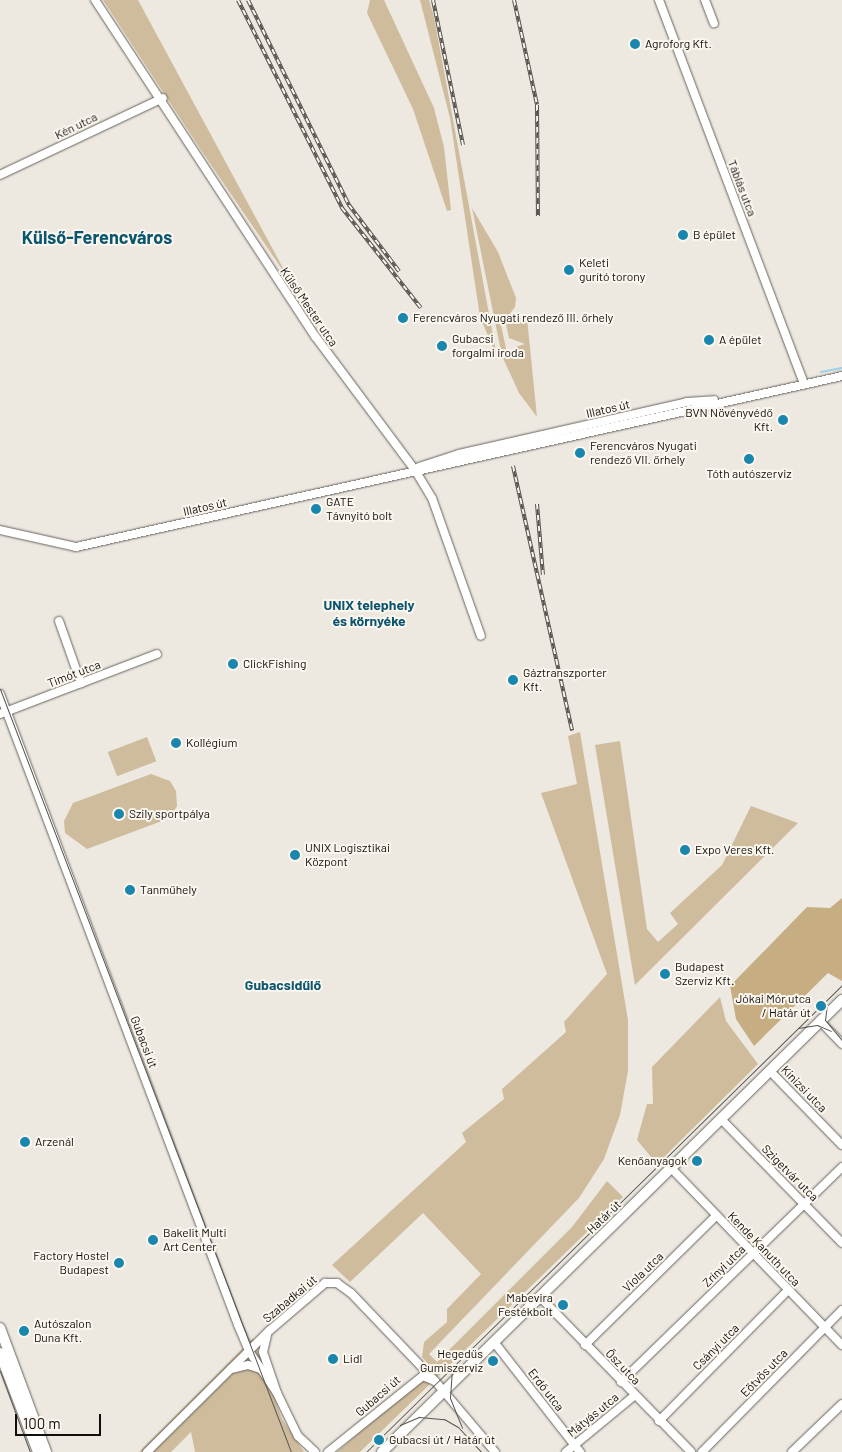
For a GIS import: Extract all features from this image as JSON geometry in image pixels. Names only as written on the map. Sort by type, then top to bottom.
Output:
[{"type":"main road","name":"Határ út","points":[[382,1452],[842,1000]]},
{"type":"main road","points":[[0,1328],[46,1452]]},
{"type":"main road","points":[[0,1353],[38,1452]]},
{"type":"street","name":"Külső Mester utca","points":[[95,0],[163,98],[315,336],[415,470],[432,498],[481,636]]},
{"type":"street","name":"Táblás utca","points":[[659,0],[804,384]]},
{"type":"street","points":[[705,0],[714,23]]},
{"type":"street","name":"Kén utca","points":[[0,176],[163,98]]},
{"type":"street","name":"Illatos út","points":[[0,530],[76,547],[720,400],[842,376]]},
{"type":"street","points":[[59,621],[81,683]]},
{"type":"street","name":"Timót utca","points":[[3,713],[157,654]]},
{"type":"street","name":"Gubacsi út","points":[[0,694],[3,713],[249,1351],[277,1393],[298,1436],[315,1452]]},
{"type":"street","points":[[820,1022],[842,1044]]},
{"type":"street","name":"Kinizsi utca","points":[[770,1071],[842,1145]]},
{"type":"street","name":"Szigetvár utca","points":[[721,1119],[842,1242]]},
{"type":"street","name":"Zrínyi utca","points":[[621,1382],[842,1167]]},
{"type":"street","name":"Kende Kanuth utca","points":[[671,1168],[842,1345]]},
{"type":"street","name":"Viola utca","points":[[585,1345],[716,1216]]},
{"type":"street","name":"Szabadkai út","points":[[147,1452],[269,1331],[318,1287],[334,1282],[351,1293],[435,1381]]},
{"type":"street","name":"Csányi utca","points":[[659,1421],[788,1290]]},
{"type":"street","name":"Ősz utca","points":[[540,1297],[634,1396],[691,1452]]},
{"type":"street","name":"Eötvös utca","points":[[702,1452],[842,1310]]},
{"type":"street","name":"Gubacsi út","points":[[269,1331],[264,1352],[277,1393]]},
{"type":"street","name":"Erdő utca","points":[[494,1342],[580,1452]]},
{"type":"street","points":[[411,1355],[417,1368],[411,1382]]},
{"type":"street","points":[[229,1370],[248,1365],[263,1372]]},
{"type":"street","name":"Gubacsi út","points":[[328,1452],[411,1382],[421,1376],[435,1381]]},
{"type":"street","points":[[435,1381],[495,1452]]},
{"type":"street","name":"Mátyás utca","points":[[566,1452],[634,1396]]},
{"type":"street","points":[[792,1452],[842,1404]]},
{"type":"shaded area","points":[[103,0],[138,0],[290,281],[201,150]]},
{"type":"shaded area","points":[[370,0],[384,0],[434,108],[444,147],[451,210],[447,211],[413,109],[367,13]]},
{"type":"shaded area","points":[[420,0],[429,0],[434,17],[497,357],[480,317],[450,118]]},
{"type":"shaded area","points":[[472,208],[498,252],[516,298],[515,307],[501,325],[508,358],[515,347],[525,344],[509,338],[506,324],[518,314],[527,318],[537,417],[519,393],[502,356]]},
{"type":"shaded area","points":[[580,732],[628,1020],[628,1071],[620,1115],[604,1159],[579,1198],[429,1354],[437,1362],[572,1227],[607,1181],[623,1197],[360,1452],[337,1452],[433,1369],[422,1357],[424,1342],[447,1322],[447,1309],[481,1274],[423,1213],[350,1282],[332,1265],[466,1142],[462,1133],[504,1099],[502,1089],[566,1032],[564,1022],[607,974],[541,793],[577,784],[568,736]]},
{"type":"shaded area","points":[[147,737],[156,761],[117,776],[108,752]]},
{"type":"shaded area","points":[[620,741],[647,929],[658,942],[678,924],[670,913],[722,865],[751,806],[798,823],[635,985],[595,745]]},
{"type":"shaded area","name":"Szily sportpálya","points":[[151,774],[170,781],[176,791],[177,806],[170,818],[87,849],[65,833],[64,821],[73,803]]},
{"type":"shaded area","points":[[842,898],[842,981],[828,973],[754,1046],[736,1019],[730,986],[807,907],[830,908]]},
{"type":"shaded area","points":[[720,997],[726,1021],[758,1064],[657,1164],[637,1140],[647,1104],[653,1104],[652,1067]]},
{"type":"shaded area","points":[[253,1338],[282,1419],[304,1452],[195,1452],[191,1432],[171,1452],[139,1452]]},
{"type":"waterway","points":[[821,372],[842,368]]},
{"type":"tram line","points":[[0,689],[291,1452]]},
{"type":"tram line","points":[[366,1452],[842,985]]},
{"type":"tram line","points":[[827,1004],[825,1020],[842,1040]]},
{"type":"tram line","points":[[798,1028],[817,1025],[831,1031]]},
{"type":"tram line","points":[[452,1369],[450,1398],[462,1428]]},
{"type":"tram line","points":[[0,1371],[30,1452]]},
{"type":"tram line","points":[[400,1425],[419,1417],[444,1419],[458,1427],[481,1452]]},
{"type":"railway","points":[[238,0],[342,208],[421,308]]},
{"type":"railway","points":[[248,0],[349,205],[399,271]]},
{"type":"railway","points":[[433,0],[463,145]]},
{"type":"railway","points":[[514,0],[537,105],[538,216]]},
{"type":"railway","points":[[513,466],[572,731]]},
{"type":"railway","points":[[537,504],[543,575]]},
{"type":"place","name":"Agroforg Kft.","points":[[635,44]]},
{"type":"place","name":"B épület","points":[[683,235]]},
{"type":"place","name":"Keleti gurító torony","points":[[569,270]]},
{"type":"place","name":"Ferencváros Nyugati rendező III. őrhely","points":[[403,318]]},
{"type":"place","name":"A épület","points":[[709,340]]},
{"type":"place","name":"Gubacsi forgalmi iroda","points":[[442,346]]},
{"type":"place","name":"BVN Növényvédő Kft.","points":[[783,420]]},
{"type":"place","name":"Ferencváros Nyugati rendező VII. őrhely","points":[[580,453]]},
{"type":"place","name":"Tóth autószerviz","points":[[749,459]]},
{"type":"place","name":"GATE Távnyitó bolt","points":[[316,509]]},
{"type":"place","name":"ClickFishing","points":[[233,664]]},
{"type":"place","name":"Gáztranszporter Kft.","points":[[513,680]]},
{"type":"place","name":"Kollégium","points":[[176,743]]},
{"type":"place","name":"Szily sportpálya","points":[[119,814]]},
{"type":"place","name":"Expo Veres Kft.","points":[[685,850]]},
{"type":"place","name":"UNIX Logisztikai Központ","points":[[295,855]]},
{"type":"place","name":"Tanműhely","points":[[130,890]]},
{"type":"place","name":"Budapest Szerviz Kft.","points":[[665,974]]},
{"type":"place","name":"Jókai Mór utca / Határ út","points":[[821,1006]]},
{"type":"place","name":"Arzenál","points":[[25,1142]]},
{"type":"place","name":"Kenőanyagok","points":[[697,1161]]},
{"type":"place","name":"Bakelit Multi Art Center","points":[[153,1240]]},
{"type":"place","name":"Factory Hostel Budapest","points":[[119,1263]]},
{"type":"place","name":"Mabevira Festékbolt","points":[[563,1305]]},
{"type":"place","name":"Autószalon Duna Kft.","points":[[24,1331]]},
{"type":"place","name":"Lidl","points":[[333,1359]]},
{"type":"place","name":"Hegedűs Gumiszerviz","points":[[493,1361]]},
{"type":"place","name":"Gubacsi út / Határ út","points":[[379,1440]]},
{"type":"district","name":"Külső-Ferencváros","points":[[97,237]]},
{"type":"district","name":"UNIX telephely és környéke","points":[[369,614]]},
{"type":"district","name":"Gubacsidűlő","points":[[283,985]]}]
